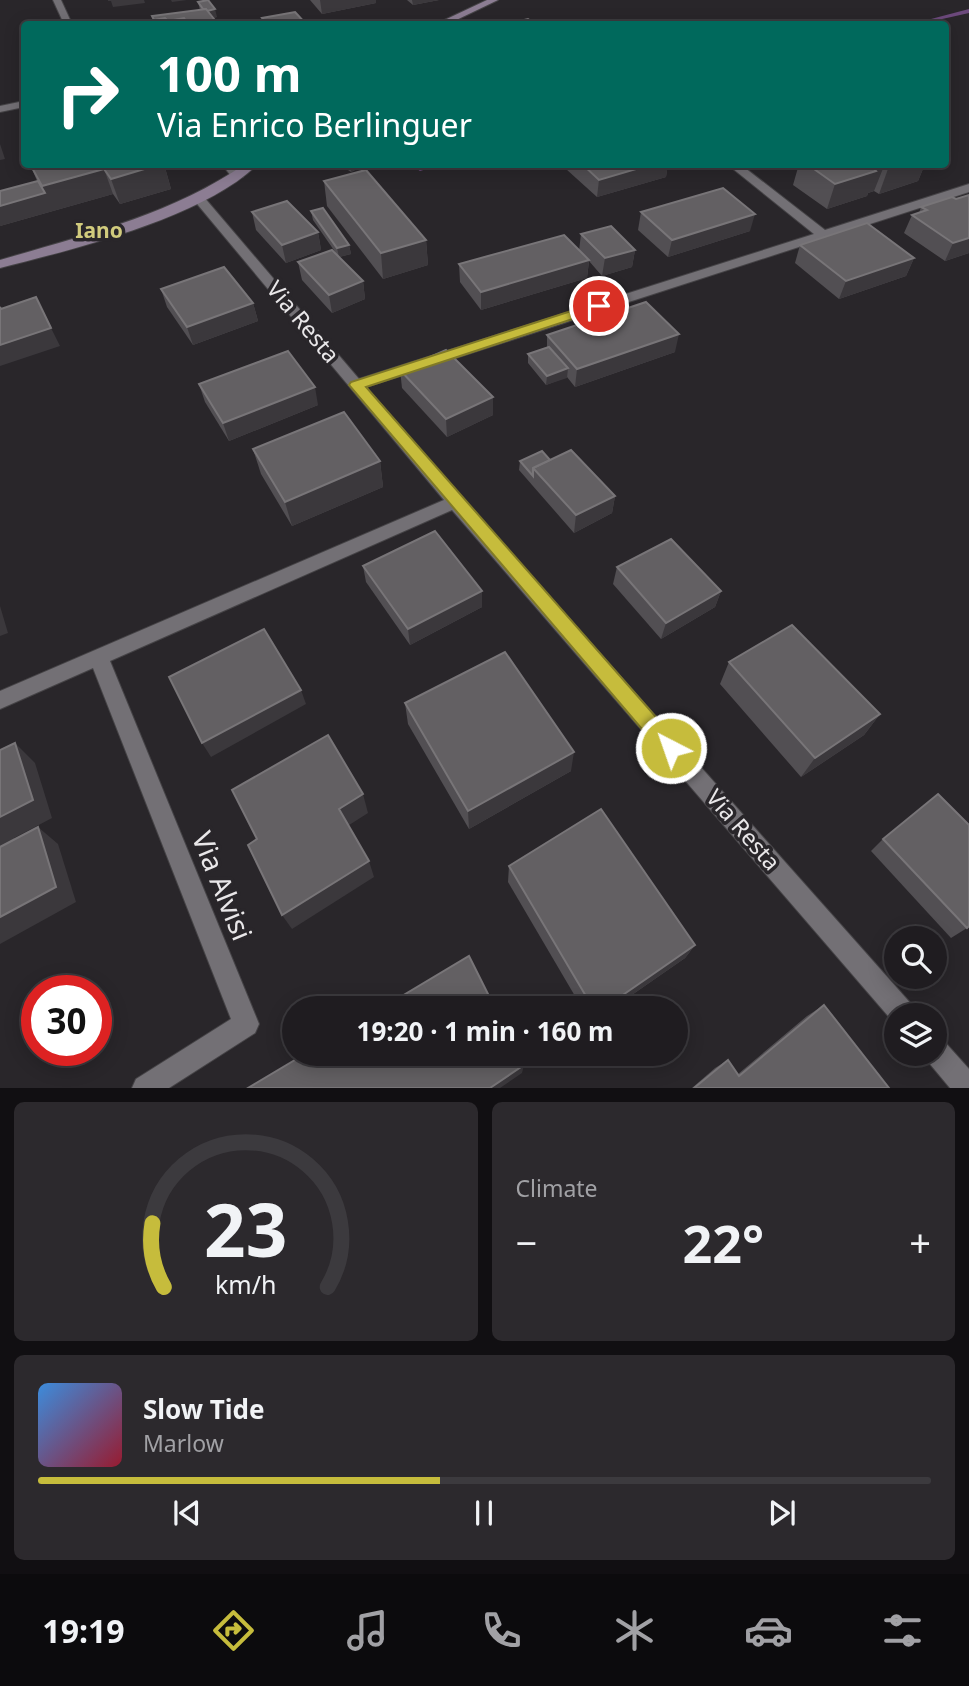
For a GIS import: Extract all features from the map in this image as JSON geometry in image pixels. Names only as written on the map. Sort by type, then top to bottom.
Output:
[{"type":"main road","points":[[448,21],[494,0]]},
{"type":"main road","points":[[0,264],[108,231],[199,199],[248,168]]},
{"type":"street","points":[[57,0],[67,21]]},
{"type":"street","points":[[0,109],[21,105]]},
{"type":"street","points":[[230,168],[237,177]]},
{"type":"street","points":[[737,168],[823,235]]},
{"type":"street","points":[[356,385],[969,188]]},
{"type":"street","name":"Via Resta","points":[[199,199],[456,502],[894,1003]]},
{"type":"street","points":[[0,701],[456,502]]},
{"type":"street","name":"Via Alvisi","points":[[99,659],[246,1024],[145,1087]]},
{"type":"street","points":[[947,1064],[968,1087]]},
{"type":"building","points":[[208,0],[215,9],[207,11],[198,2]]},
{"type":"building","points":[[206,9],[216,21],[186,21],[184,18],[154,20],[152,16]]},
{"type":"building","points":[[295,12],[303,21],[264,21],[262,18]]},
{"type":"building","points":[[32,168],[148,168],[111,179],[104,169],[42,186]]},
{"type":"building","points":[[586,168],[640,168],[599,180]]},
{"type":"building","points":[[813,168],[877,168],[874,169],[876,171],[835,184]]},
{"type":"building","points":[[366,170],[426,240],[381,253],[324,181]]},
{"type":"building","points":[[38,181],[45,193],[0,206],[0,191]]},
{"type":"building","points":[[723,188],[755,214],[672,240],[641,212]]},
{"type":"building","points":[[969,195],[969,238],[953,243],[912,215],[927,210],[921,207],[952,197],[956,199]]},
{"type":"building","points":[[287,201],[318,232],[282,245],[252,212]]},
{"type":"building","points":[[323,208],[349,245],[337,248],[311,211]]},
{"type":"building","points":[[867,223],[914,258],[846,281],[800,245]]},
{"type":"building","points":[[611,226],[635,250],[605,258],[581,234]]},
{"type":"building","points":[[564,235],[589,260],[481,292],[459,264]]},
{"type":"building","points":[[332,250],[363,281],[329,295],[298,262]]},
{"type":"building","points":[[224,267],[253,303],[187,327],[161,289]]},
{"type":"building","points":[[36,297],[51,328],[0,345],[0,307],[1,309]]},
{"type":"building","points":[[646,302],[679,334],[577,369],[547,335]]},
{"type":"building","points":[[549,347],[568,368],[547,376],[528,354]]},
{"type":"building","points":[[446,350],[493,397],[446,419],[400,370]]},
{"type":"building","points":[[288,351],[315,387],[223,423],[199,384]]},
{"type":"building","points":[[344,412],[380,461],[285,502],[253,449]]},
{"type":"building","points":[[571,450],[615,496],[576,515],[533,468]]},
{"type":"building","points":[[542,451],[550,460],[533,468],[533,476],[520,461]]},
{"type":"building","points":[[435,531],[482,591],[408,629],[363,566]]},
{"type":"building","points":[[671,539],[721,591],[666,623],[617,567]]},
{"type":"building","points":[[792,625],[880,714],[815,758],[729,662]]},
{"type":"building","points":[[264,629],[301,690],[202,743],[169,677]]},
{"type":"building","points":[[505,652],[574,752],[468,811],[405,703]]},
{"type":"building","points":[[328,735],[363,794],[339,809],[369,861],[282,915],[248,845],[257,839],[232,790]]},
{"type":"building","points":[[15,743],[33,800],[0,817],[0,750]]},
{"type":"building","points":[[938,794],[969,825],[967,928],[883,839]]},
{"type":"building","points":[[601,809],[695,945],[621,996],[586,996],[509,866]]},
{"type":"building","points":[[38,827],[56,887],[0,917],[0,847]]},
{"type":"building","points":[[469,956],[489,996],[402,996]]},
{"type":"building","points":[[824,1005],[889,1088],[694,1088],[728,1060],[739,1076]]},
{"type":"building","points":[[285,1066],[523,1066],[490,1088],[248,1088]]},
{"type":"waterway","points":[[927,21],[969,11]]},
{"type":"waterway","points":[[420,169],[424,168]]},
{"type":"district","name":"Iano","points":[[99,231]]},
{"type":"route","points":[[599,306],[356,385],[671,748]]}]
